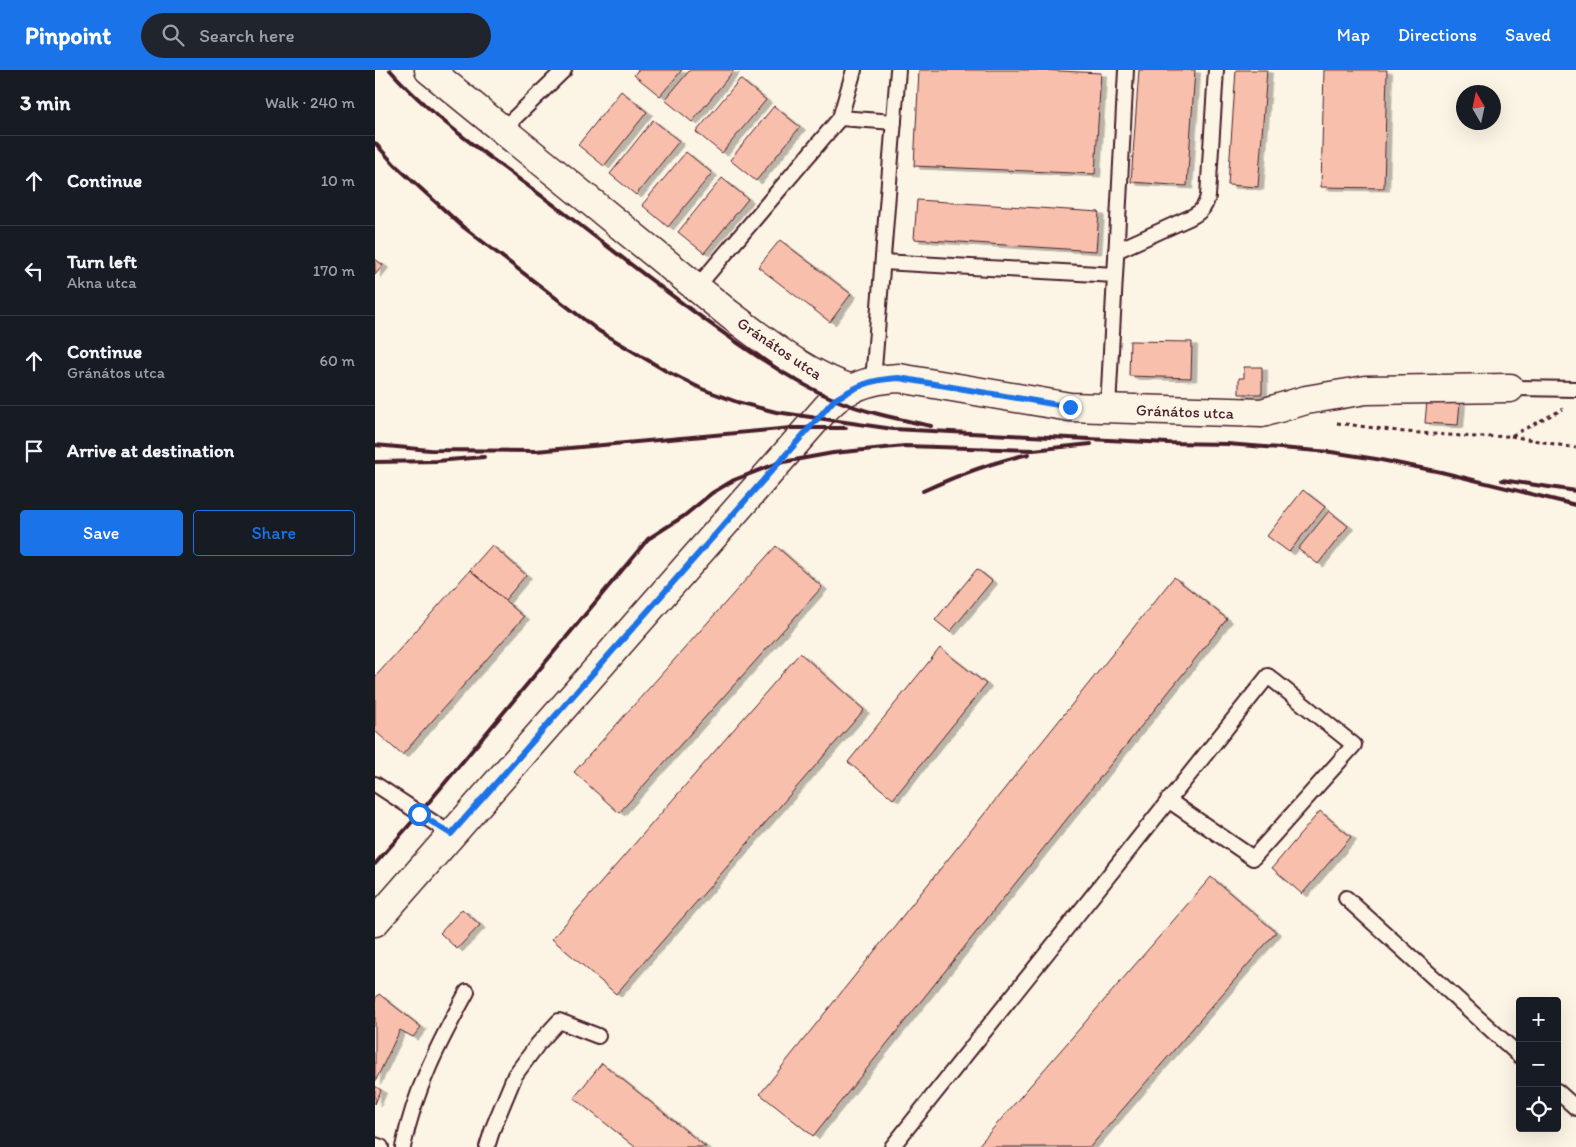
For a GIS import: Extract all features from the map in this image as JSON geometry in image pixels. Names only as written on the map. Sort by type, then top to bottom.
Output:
[{"type":"street","name":"Gránátos utca","points":[[429,70],[697,287],[775,348],[819,376],[863,385],[882,378],[899,378],[1070,407],[1262,413],[1306,400],[1366,390],[1511,388]]},
{"type":"street","points":[[375,922],[822,413],[834,400],[863,385]]},
{"type":"lane","points":[[502,130],[564,70]]},
{"type":"lane","points":[[697,287],[840,118],[855,70]]},
{"type":"lane","points":[[863,385],[883,262],[899,70]]},
{"type":"lane","points":[[1108,408],[1126,70]]},
{"type":"lane","points":[[1116,251],[1199,213],[1205,206],[1208,196],[1216,70]]},
{"type":"lane","points":[[840,118],[894,122]]},
{"type":"lane","points":[[883,262],[1115,276]]},
{"type":"lane","points":[[1511,388],[1576,389]]},
{"type":"lane","points":[[892,1147],[1168,800],[1268,676],[1354,745],[1253,858],[1168,800]]},
{"type":"lane","points":[[375,784],[451,834]]},
{"type":"lane","points":[[1346,898],[1516,1052]]},
{"type":"lane","points":[[403,1147],[409,1116],[426,1072],[438,1045],[467,992]]},
{"type":"lane","points":[[487,1147],[515,1075],[538,1044],[559,1021],[598,1036]]},
{"type":"lane","points":[[1561,1094],[1576,1108]]},
{"type":"lane","points":[[375,1145],[381,1147]]},
{"type":"path","points":[[1511,436],[1564,408]]},
{"type":"path","points":[[1328,422],[1405,432],[1476,437],[1511,436],[1576,448]]},
{"type":"building","points":[[638,70],[682,70],[660,96],[634,75]]},
{"type":"building","points":[[690,70],[734,70],[692,122],[665,100]]},
{"type":"building","points":[[919,70],[1039,70],[1101,73],[1095,174],[914,166]]},
{"type":"building","points":[[1139,70],[1195,70],[1187,186],[1131,182]]},
{"type":"building","points":[[1236,70],[1267,70],[1258,187],[1228,185]]},
{"type":"building","points":[[1324,70],[1387,70],[1384,188],[1321,187]]},
{"type":"building","points":[[740,79],[766,100],[722,153],[696,132]]},
{"type":"building","points":[[621,91],[647,112],[604,166],[578,145]]},
{"type":"building","points":[[774,106],[800,127],[756,181],[730,160]]},
{"type":"building","points":[[653,120],[679,141],[636,195],[610,174]]},
{"type":"building","points":[[686,152],[712,173],[668,227],[642,205]]},
{"type":"building","points":[[722,178],[748,199],[704,253],[678,232]]},
{"type":"building","points":[[917,200],[1099,212],[1096,251],[914,239]]},
{"type":"building","points":[[780,240],[851,294],[830,322],[758,267]]},
{"type":"building","points":[[375,259],[383,265],[375,275]]},
{"type":"building","points":[[1130,341],[1192,342],[1191,378],[1129,376]]},
{"type":"building","points":[[1244,367],[1262,367],[1262,394],[1239,394],[1239,378],[1244,378]]},
{"type":"building","points":[[1427,400],[1460,402],[1458,425],[1425,423]]},
{"type":"building","points":[[1303,490],[1325,507],[1289,552],[1267,536]]},
{"type":"building","points":[[1329,511],[1348,526],[1318,564],[1298,549]]},
{"type":"building","points":[[492,545],[526,575],[505,600],[470,570]]},
{"type":"building","points":[[776,546],[822,587],[619,813],[574,772]]},
{"type":"building","points":[[977,569],[992,581],[950,632],[935,620]]},
{"type":"building","points":[[470,570],[524,617],[402,755],[375,731],[375,677]]},
{"type":"building","points":[[1174,577],[1227,619],[813,1136],[760,1094]]},
{"type":"building","points":[[940,648],[986,684],[893,799],[848,762]]},
{"type":"building","points":[[800,653],[864,710],[616,994],[552,939]]},
{"type":"building","points":[[1320,811],[1351,837],[1302,894],[1272,868]]},
{"type":"building","points":[[1211,877],[1276,932],[1090,1147],[977,1147]]},
{"type":"building","points":[[462,909],[480,925],[457,949],[440,933]]},
{"type":"building","points":[[379,994],[421,1027],[413,1037],[400,1030],[375,1082],[375,999]]},
{"type":"building","points":[[602,1063],[706,1147],[635,1147],[574,1098]]},
{"type":"building","points":[[375,1086],[381,1090],[375,1104]]},
{"type":"railway","points":[[390,70],[449,126],[669,293],[759,357],[797,381],[848,405],[931,426]]},
{"type":"railway","points":[[375,143],[395,165],[462,226],[599,331],[666,371],[702,389],[737,402],[776,412],[893,429],[1168,443],[1227,444],[1331,452],[1441,472],[1576,505]]},
{"type":"railway","points":[[375,445],[430,450],[536,451],[791,428],[846,428]]},
{"type":"railway","points":[[375,864],[419,814],[648,539],[684,516],[712,493],[734,480],[778,463],[833,453],[905,446],[1033,450],[1091,444]]},
{"type":"railway","points":[[923,491],[975,469],[1029,454]]},
{"type":"railway","points":[[375,462],[437,461],[484,457]]},
{"type":"railway","points":[[1502,480],[1576,491]]},
{"type":"route","points":[[419,814],[451,834],[794,444],[834,400],[852,388],[882,378],[899,378],[1070,407]]}]
